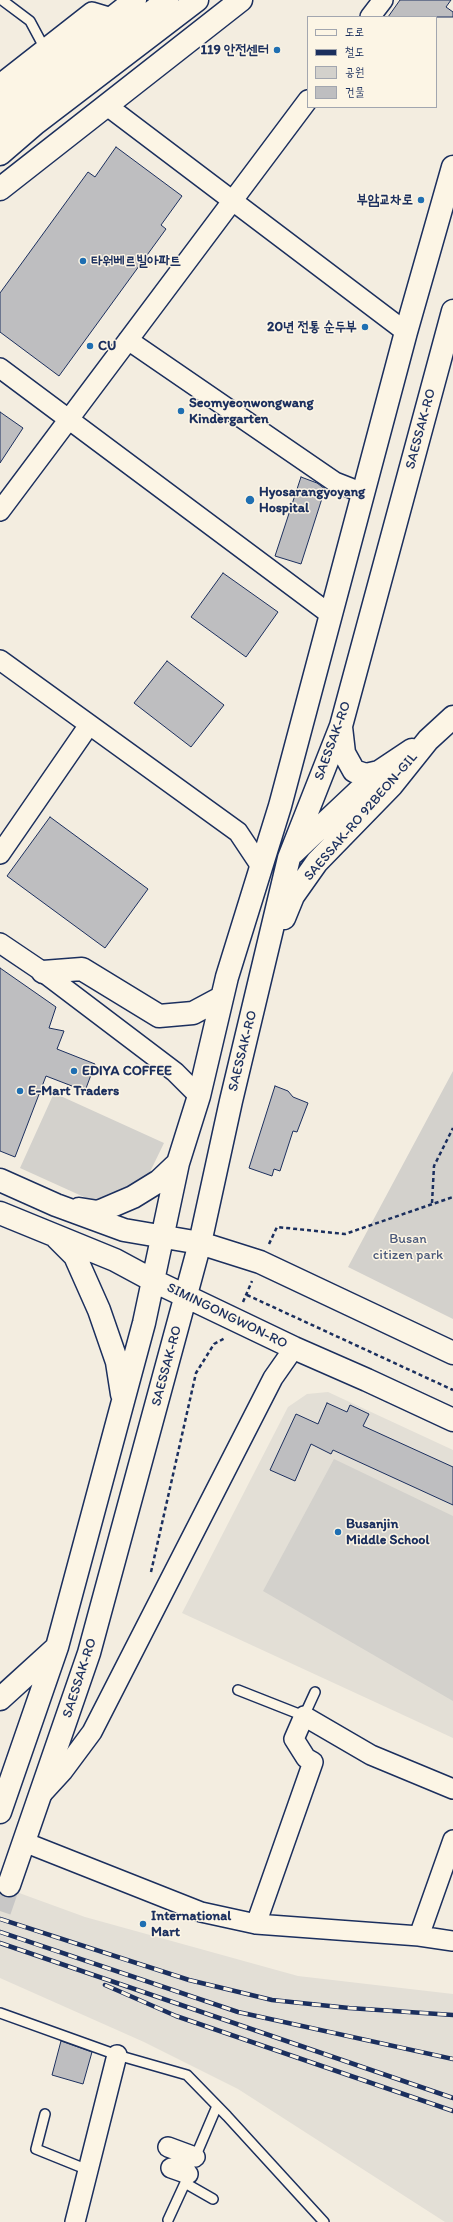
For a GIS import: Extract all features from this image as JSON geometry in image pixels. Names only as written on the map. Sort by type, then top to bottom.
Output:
[{"type":"main road","points":[[0,106],[136,0]]},
{"type":"main road","points":[[0,131],[167,0]]},
{"type":"main road","points":[[0,154],[36,123],[197,0]]},
{"type":"main road","points":[[0,189],[106,104],[241,0]]},
{"type":"main road","points":[[0,1812],[4,1786],[57,1647],[154,1281],[161,1236],[178,1163],[199,1096],[222,998],[260,865],[280,806],[406,332],[453,167]]},
{"type":"main road","name":"SAESSAK-RO","points":[[9,1885],[89,1653],[200,1243],[289,858],[341,726],[453,311]]},
{"type":"main road","name":"SAESSAK-RO 92BEON-GIL","points":[[259,983],[277,934],[297,890],[317,862],[392,785],[428,740],[453,717]]},
{"type":"main road","points":[[341,726],[344,754],[354,771],[366,776],[379,772]]},
{"type":"main road","name":"SAESSAK-RO 92BEON-GIL","points":[[260,865],[289,858],[379,772],[428,740]]},
{"type":"main road","points":[[43,972],[82,969],[159,1016],[192,1013],[222,998]]},
{"type":"main road","points":[[56,1204],[98,1212],[133,1197],[159,1181],[178,1163]]},
{"type":"main road","points":[[0,1180],[56,1204],[124,1230],[200,1243],[260,1262],[453,1353]]},
{"type":"main road","name":"SIMINGONGWON-RO","points":[[0,1213],[115,1260],[186,1297],[453,1420]]},
{"type":"main road","points":[[52,1233],[75,1256],[100,1310],[117,1362],[123,1402]]},
{"type":"main road","points":[[0,1699],[57,1647]]},
{"type":"main road","points":[[4,1786],[41,1795]]},
{"type":"street","points":[[371,16],[382,0]]},
{"type":"street","points":[[0,84],[92,12],[112,18]]},
{"type":"street","points":[[0,511],[307,101]]},
{"type":"street","points":[[106,104],[406,332]]},
{"type":"street","points":[[128,340],[335,482],[363,493]]},
{"type":"street","points":[[0,368],[330,615]]},
{"type":"street","points":[[0,660],[238,832],[260,865]]},
{"type":"street","points":[[0,854],[89,725]]},
{"type":"street","points":[[0,944],[43,972],[175,1072],[199,1096]]},
{"type":"street","name":"SAESSAK-RO","points":[[41,1795],[63,1771],[92,1732],[272,1378],[294,1348]]},
{"type":"street","points":[[256,1924],[313,1762],[306,1758],[294,1739],[304,1716],[371,1755],[453,1789]]},
{"type":"street","points":[[418,1936],[453,1840]]},
{"type":"street","points":[[24,1842],[202,1912],[256,1924],[418,1936],[453,1941]]},
{"type":"street","points":[[75,2222],[117,2055]]},
{"type":"street","points":[[168,2147],[185,2171]]},
{"type":"lane","points":[[2,0],[30,21],[44,49]]},
{"type":"lane","points":[[238,1690],[304,1716],[315,1692]]},
{"type":"lane","points":[[0,2013],[117,2055],[187,2075],[324,2222]]},
{"type":"lane","points":[[168,2220],[185,2171],[216,2106]]},
{"type":"lane","points":[[45,2114],[36,2149],[88,2170]]},
{"type":"lane","points":[[185,2171],[212,2199]]},
{"type":"path","points":[[432,1203],[434,1166],[453,1128]]},
{"type":"path","points":[[277,1227],[345,1234],[453,1197]]},
{"type":"path","points":[[151,1574],[196,1373],[214,1344],[230,1336],[247,1295],[453,1390]]},
{"type":"shaded area","name":"Busanjin Middle School","points":[[328,1392],[453,1450],[453,1738],[182,1613],[288,1407],[307,1394]]},
{"type":"shaded area","points":[[0,1886],[85,1917],[298,1976],[453,1994],[453,2222],[445,2222],[238,2089],[144,2042],[0,1978]]},
{"type":"green space","name":"Busan citizen park","points":[[453,1071],[453,1319],[348,1267]]},
{"type":"green space","points":[[54,1093],[164,1143],[149,1174],[107,1202],[95,1202],[20,1168]]},
{"type":"green space","points":[[334,1459],[453,1516],[453,1701],[263,1591]]},
{"type":"building","points":[[400,0],[451,0],[446,7],[453,12],[453,17],[389,16]]},
{"type":"building","name":"타워베르빌아파트","points":[[116,147],[182,196],[161,225],[166,229],[59,376],[0,332],[0,293],[88,172],[95,177]]},
{"type":"building","points":[[0,412],[23,428],[0,463]]},
{"type":"building","points":[[301,477],[317,483],[325,489],[301,564],[275,556]]},
{"type":"building","points":[[223,573],[278,612],[246,657],[191,617]]},
{"type":"building","points":[[167,661],[224,705],[191,747],[134,703]]},
{"type":"building","points":[[50,817],[148,889],[105,948],[7,876]]},
{"type":"building","name":"E-Mart Traders","points":[[0,968],[56,1007],[49,1028],[64,1031],[57,1049],[95,1064],[85,1091],[46,1076],[15,1157],[0,1151]]},
{"type":"building","points":[[275,1086],[288,1091],[293,1097],[308,1103],[297,1132],[293,1131],[280,1171],[274,1169],[272,1176],[249,1168]]},
{"type":"building","points":[[327,1403],[347,1412],[350,1405],[369,1414],[363,1426],[453,1467],[453,1505],[333,1450],[331,1454],[311,1444],[295,1481],[270,1470],[296,1414],[318,1424]]},
{"type":"building","points":[[61,2041],[92,2052],[83,2084],[52,2075]]},
{"type":"tunnel","points":[[0,1911],[9,1885]]},
{"type":"railway","points":[[0,1919],[189,1980],[272,2000],[349,2008],[453,2015]]},
{"type":"railway","points":[[0,1932],[238,2012],[453,2059]]},
{"type":"railway","points":[[0,1943],[453,2098]]},
{"type":"railway","points":[[105,1985],[176,2016],[453,2111]]},
{"type":"place","name":"119 안전센터","points":[[277,50]]},
{"type":"place","name":"부암교차로","points":[[421,200]]},
{"type":"place","name":"타워베르빌아파트","points":[[83,261]]},
{"type":"place","name":"20년 전통 순두부","points":[[365,327]]},
{"type":"place","name":"CU","points":[[90,346]]},
{"type":"place","name":"Seomyeonwongwang Kindergarten","points":[[181,411]]},
{"type":"place","name":"Hyosarangyoyang Hospital","points":[[250,500]]},
{"type":"place","name":"EDIYA COFFEE","points":[[74,1071]]},
{"type":"place","name":"E-Mart Traders","points":[[20,1091]]},
{"type":"place","name":"Busanjin Middle School","points":[[338,1532]]},
{"type":"place","name":"International Mart","points":[[143,1924]]}]
